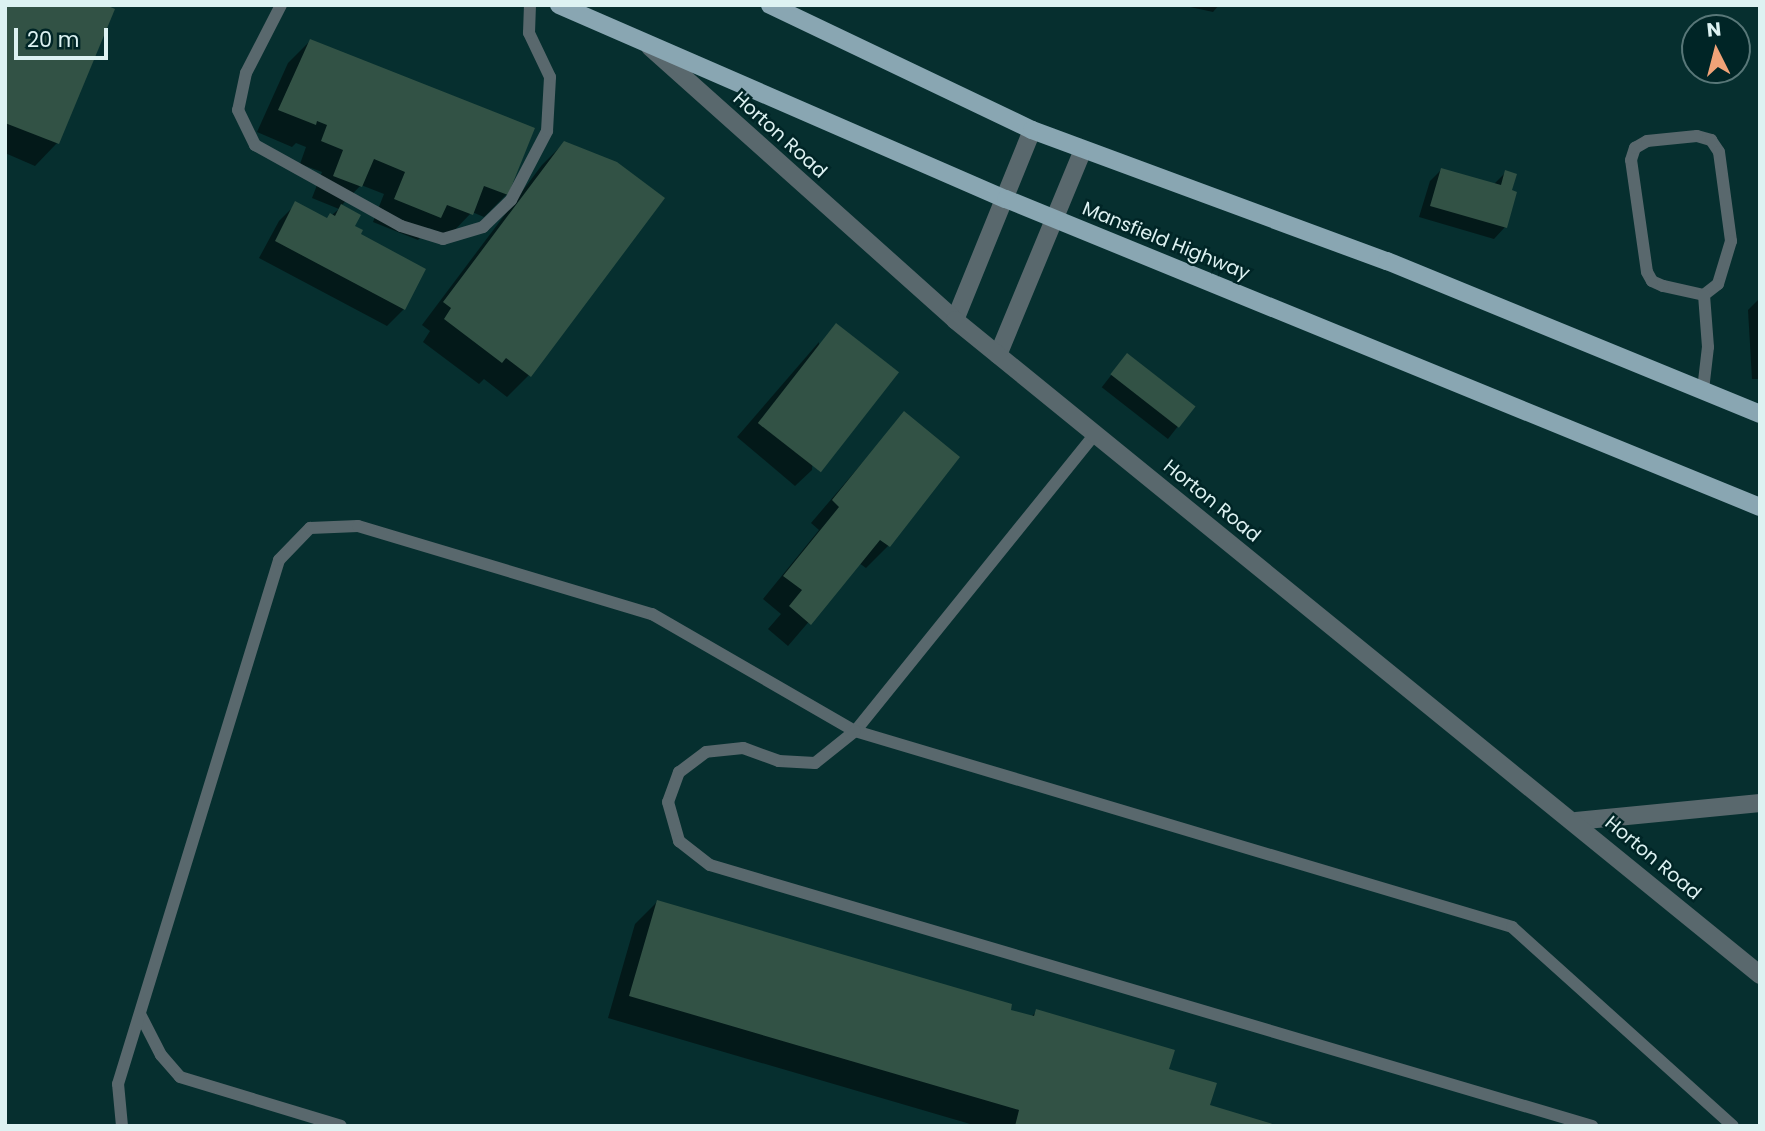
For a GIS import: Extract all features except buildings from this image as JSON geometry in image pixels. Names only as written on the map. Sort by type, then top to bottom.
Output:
[{"type":"main road","name":"Mansfield Highway","points":[[559,5],[650,47],[1006,200],[1760,507]]},
{"type":"main road","points":[[770,5],[1032,130],[1387,261],[1760,414]]},
{"type":"street","name":"Horton Road","points":[[650,47],[955,320],[1576,821],[1760,975]]},
{"type":"street","points":[[955,320],[1006,200],[1032,130]]},
{"type":"street","points":[[998,355],[1057,219],[1083,150]]},
{"type":"street","points":[[1576,821],[1760,803]]},
{"type":"lane","points":[[281,5],[246,72],[238,110],[255,145],[401,226],[443,239],[483,227],[511,201],[547,131],[550,77],[529,33],[530,5]]},
{"type":"lane","points":[[1698,136],[1711,140],[1719,152],[1731,241],[1718,284],[1704,295],[1663,286],[1652,281],[1647,272],[1631,160],[1635,148],[1647,141],[1698,136]]},
{"type":"lane","points":[[1703,390],[1708,347],[1704,295]]},
{"type":"lane","points":[[1095,434],[855,731],[815,764],[779,761],[743,748],[706,752],[680,772],[668,802],[680,841],[710,865],[1592,1126]]},
{"type":"lane","points":[[122,1126],[118,1084],[279,560],[310,528],[358,526],[652,614],[855,731],[1512,927],[1733,1126]]},
{"type":"lane","points":[[140,1014],[161,1055],[180,1077],[341,1126]]}]
